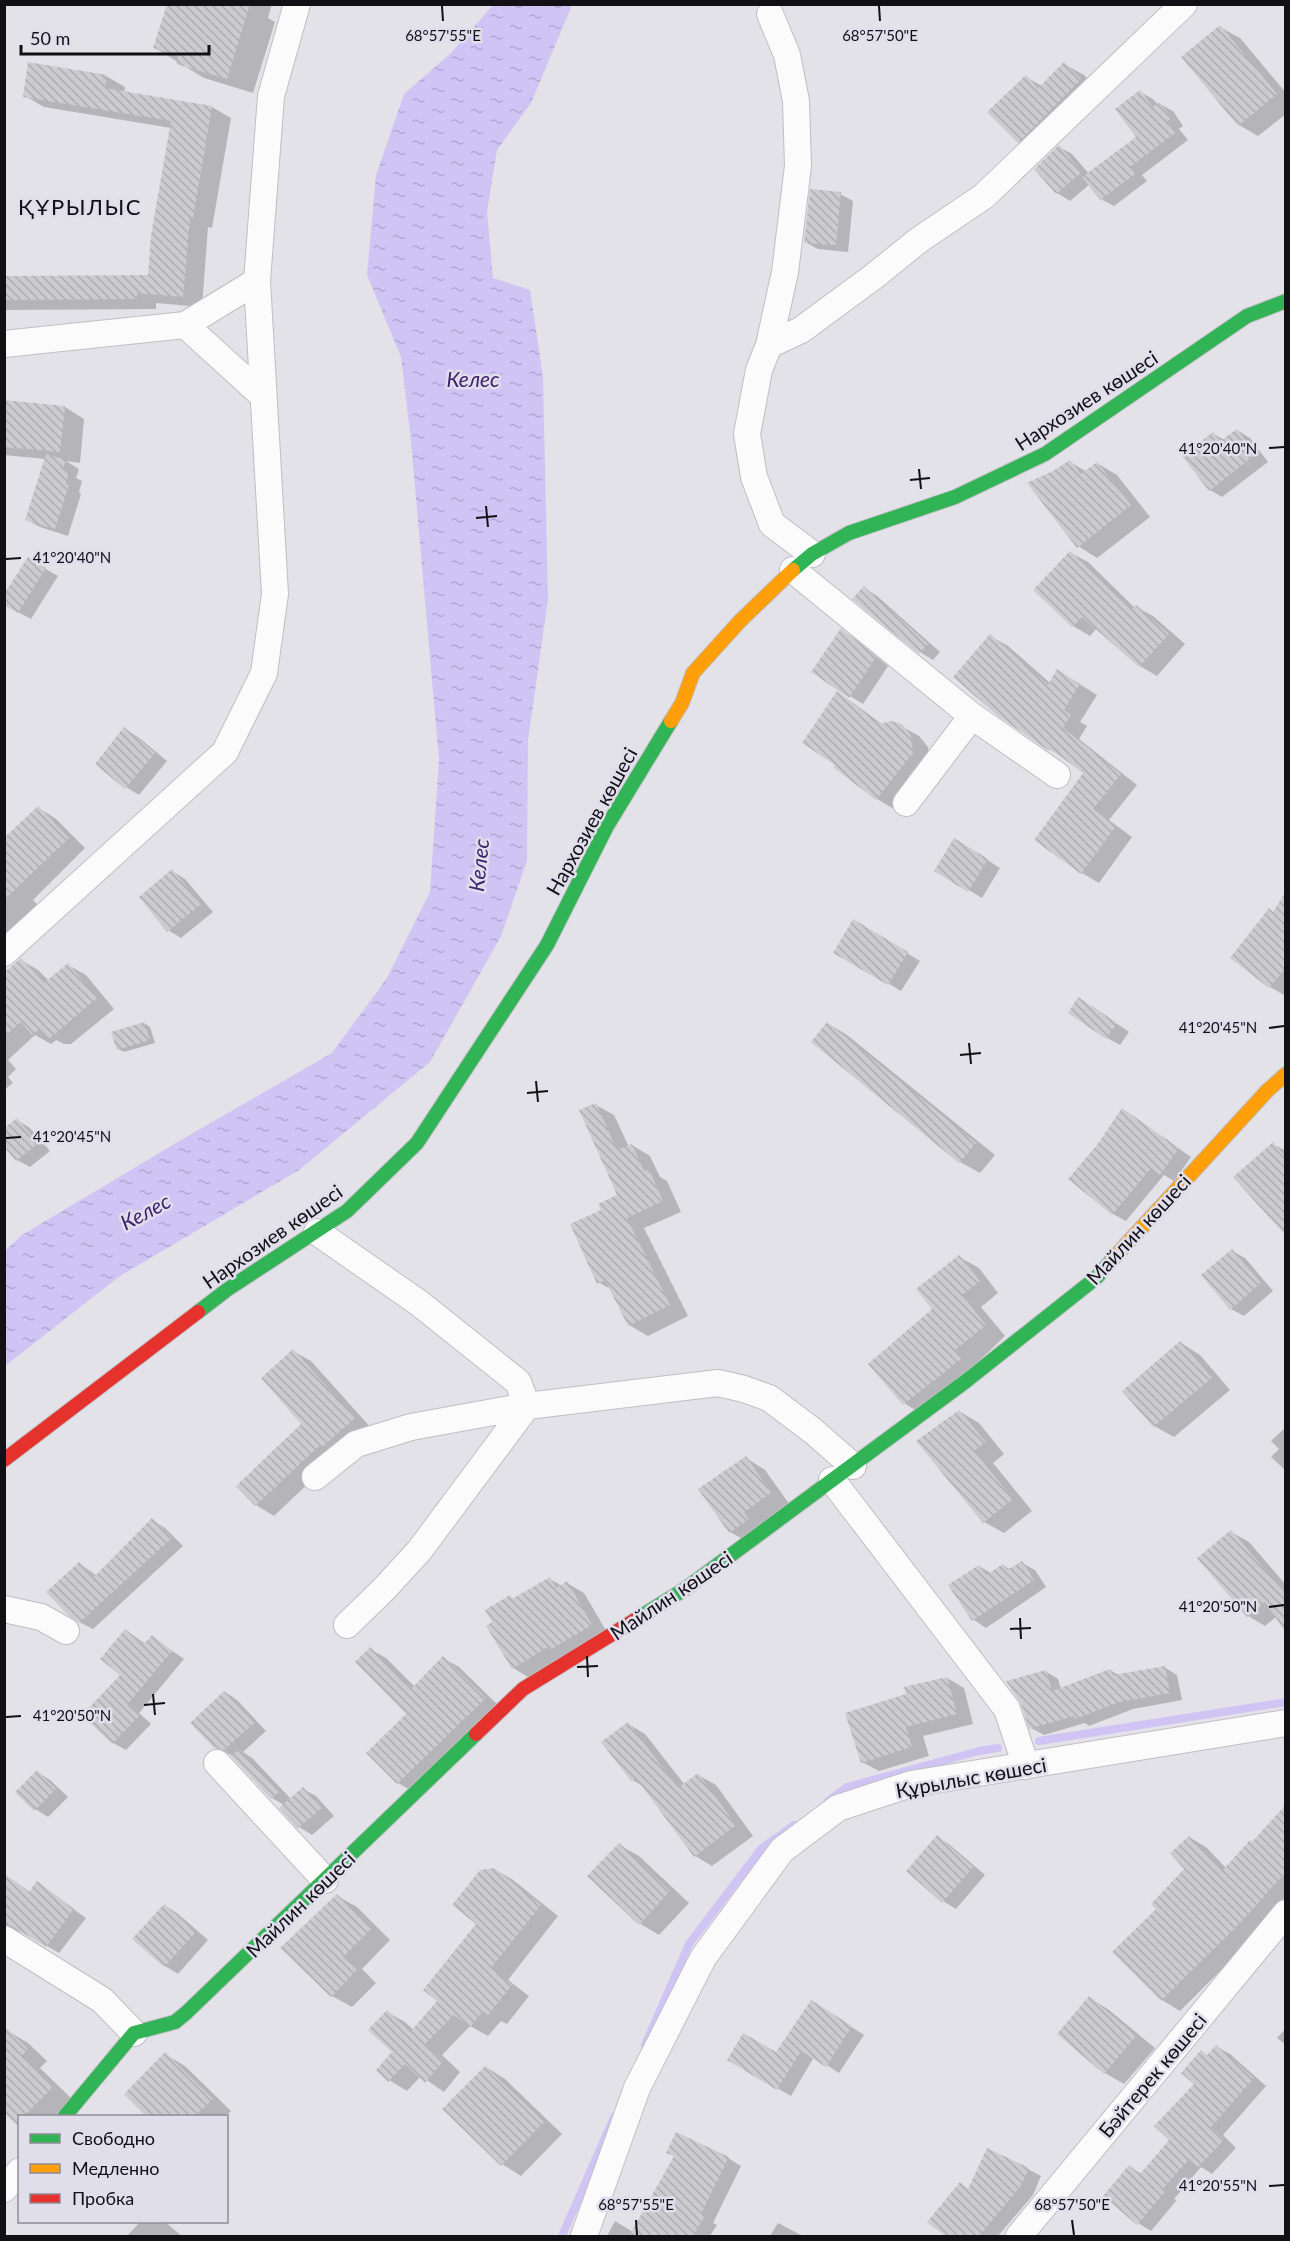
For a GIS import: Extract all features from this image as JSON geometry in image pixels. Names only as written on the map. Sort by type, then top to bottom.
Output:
[{"type":"street","points":[[4,953],[225,752],[264,673],[275,594],[257,281],[271,96],[297,4]]},
{"type":"street","points":[[769,345],[801,330],[919,240],[984,196],[1184,4]]},
{"type":"street","points":[[770,14],[787,56],[796,101],[798,166],[785,272],[769,345],[759,369],[747,434],[754,477],[772,524],[802,562],[972,716],[1058,775]]},
{"type":"street","points":[[4,344],[185,325],[257,281]]},
{"type":"street","name":"Нархозиев көшесі","points":[[4,1460],[228,1289],[347,1211],[417,1143],[547,945],[607,826],[682,703],[693,673],[740,621],[802,562],[849,533],[954,497],[1045,454],[1247,316],[1286,301]]},
{"type":"street","points":[[185,325],[263,396]]},
{"type":"street","points":[[906,803],[972,716]]},
{"type":"street","name":"Майлин көшесі","points":[[134,2033],[175,2022],[186,2013],[523,1689],[685,1589],[966,1381],[1096,1278],[1169,1196],[1267,1091],[1286,1074]]},
{"type":"street","points":[[316,1232],[419,1303],[518,1382],[527,1406]]},
{"type":"street","points":[[315,1477],[356,1444],[411,1427],[527,1406],[718,1383],[769,1398],[813,1431],[843,1473],[1007,1709],[1026,1766]]},
{"type":"street","points":[[346,1625],[419,1551],[527,1406]]},
{"type":"street","points":[[4,1608],[41,1617],[66,1631]]},
{"type":"street","name":"Құрылыс көшесі","points":[[584,2236],[638,2088],[703,1958],[782,1850],[838,1808],[911,1784],[1286,1723]]},
{"type":"street","points":[[217,1763],[324,1880]]},
{"type":"street","name":"Бәйтерек көшесі","points":[[1019,2236],[1286,1913]]},
{"type":"street","points":[[4,1939],[102,2000],[134,2033],[65,2115]]},
{"type":"street","points":[[4,2189],[18,2173]]},
{"type":"water","name":"Келес","points":[[493,5],[572,5],[531,103],[497,150],[487,212],[493,278],[530,290],[543,377],[548,599],[528,740],[527,861],[501,936],[430,1062],[299,1170],[120,1276],[5,1366],[5,1251],[22,1235],[332,1053],[387,978],[430,892],[439,760],[411,441],[401,357],[367,275],[376,175],[404,94],[450,54]]},
{"type":"building","points":[[167,4],[250,4],[227,79],[176,64],[178,56],[153,48]]},
{"type":"building","points":[[1220,25],[1277,94],[1238,126],[1181,57]]},
{"type":"building","points":[[28,62],[107,75],[105,88],[212,106],[193,218],[190,218],[183,297],[137,293],[137,299],[4,300],[4,276],[148,275],[151,235],[171,121],[23,97]]},
{"type":"building","points":[[1064,62],[1081,79],[1018,143],[987,112],[1026,75],[1038,88]]},
{"type":"building","points":[[1140,90],[1153,107],[1159,102],[1172,118],[1167,121],[1176,132],[1130,167],[1135,174],[1100,200],[1082,177],[1136,137],[1115,109]]},
{"type":"building","points":[[1059,145],[1082,172],[1056,194],[1034,169]]},
{"type":"building","points":[[810,189],[841,192],[836,245],[804,243]]},
{"type":"building","points":[[4,400],[65,406],[60,452],[4,447]]},
{"type":"building","points":[[1237,429],[1256,454],[1209,491],[1182,456],[1213,432],[1220,441]]},
{"type":"building","points":[[46,454],[66,460],[63,470],[69,472],[66,484],[69,485],[55,529],[25,520]]},
{"type":"building","points":[[1070,460],[1081,474],[1097,462],[1131,505],[1077,548],[1027,483]]},
{"type":"building","points":[[1070,551],[1131,610],[1136,605],[1169,634],[1139,667],[1082,617],[1072,627],[1033,590]]},
{"type":"building","points":[[28,557],[46,568],[18,613],[4,605],[4,594]]},
{"type":"building","points":[[864,586],[928,644],[919,654],[852,599]]},
{"type":"building","points":[[841,628],[876,657],[849,698],[811,672]]},
{"type":"building","points":[[990,634],[1048,685],[1057,669],[1080,684],[1064,710],[1071,715],[1063,728],[1121,774],[1093,809],[1116,826],[1081,874],[1034,840],[1083,773],[1051,749],[1049,751],[998,716],[953,677]]},
{"type":"building","points":[[837,691],[880,724],[891,721],[902,724],[911,736],[913,753],[876,800],[833,767],[835,765],[802,743]]},
{"type":"building","points":[[124,727],[155,753],[125,789],[95,764]]},
{"type":"building","points":[[38,806],[69,838],[4,900],[4,838]]},
{"type":"building","points":[[954,838],[988,859],[968,892],[934,871]]},
{"type":"building","points":[[172,869],[201,904],[167,932],[139,897]]},
{"type":"building","points":[[1286,891],[1286,968],[1269,988],[1230,958],[1269,908],[1273,912]]},
{"type":"building","points":[[853,919],[908,952],[888,985],[833,953]]},
{"type":"building","points":[[21,958],[44,983],[68,963],[97,998],[49,1039],[40,1029],[32,1035],[21,1022],[4,1037],[4,973]]},
{"type":"building","points":[[1078,997],[1117,1023],[1106,1039],[1068,1013]]},
{"type":"building","points":[[144,1022],[150,1040],[117,1050],[111,1032]]},
{"type":"building","points":[[827,1022],[976,1143],[959,1163],[811,1042]]},
{"type":"building","points":[[596,1103],[617,1150],[632,1144],[644,1171],[649,1169],[663,1201],[627,1218],[670,1305],[628,1326],[605,1280],[597,1284],[570,1224],[601,1210],[598,1204],[617,1195],[579,1110]]},
{"type":"building","points":[[1122,1108],[1179,1148],[1160,1175],[1151,1168],[1112,1215],[1068,1179],[1097,1145]]},
{"type":"building","points":[[17,1118],[38,1143],[16,1161],[4,1147],[4,1128]]},
{"type":"building","points":[[1273,1142],[1286,1157],[1286,1236],[1233,1177]]},
{"type":"building","points":[[1232,1249],[1261,1283],[1230,1310],[1201,1275]]},
{"type":"building","points":[[959,1255],[980,1281],[962,1295],[986,1325],[954,1351],[961,1359],[903,1405],[868,1364],[932,1309],[916,1289]]},
{"type":"building","points":[[1180,1341],[1212,1378],[1153,1427],[1122,1391]]},
{"type":"building","points":[[293,1349],[355,1418],[322,1447],[320,1445],[255,1506],[236,1486],[301,1424],[261,1378]]},
{"type":"building","points":[[959,1410],[986,1442],[974,1451],[1013,1499],[983,1523],[916,1441]]},
{"type":"building","points":[[746,1456],[771,1493],[744,1512],[749,1519],[729,1533],[698,1489]]},
{"type":"building","points":[[152,1518],[172,1538],[79,1623],[46,1592],[79,1562],[94,1577]]},
{"type":"building","points":[[1231,1530],[1286,1594],[1286,1633],[1265,1602],[1247,1617],[1197,1558]]},
{"type":"building","points":[[1022,1561],[1034,1580],[972,1621],[948,1585],[979,1565],[986,1575],[1003,1564],[1007,1570]]},
{"type":"building","points":[[550,1577],[556,1588],[567,1581],[592,1625],[550,1650],[548,1647],[512,1669],[486,1626],[492,1622],[485,1610],[510,1595],[512,1599]]},
{"type":"building","points":[[125,1629],[144,1644],[152,1635],[172,1651],[127,1705],[139,1716],[112,1744],[82,1715],[120,1675],[100,1659]]},
{"type":"building","points":[[370,1647],[411,1689],[443,1656],[486,1698],[397,1784],[366,1753],[406,1714],[355,1662]]},
{"type":"building","points":[[1165,1666],[1170,1693],[1119,1702],[1075,1719],[1074,1716],[1029,1729],[1021,1704],[1006,1681],[1046,1670],[1052,1691],[1110,1669],[1113,1675]]},
{"type":"building","points":[[947,1677],[957,1714],[906,1727],[912,1747],[861,1763],[845,1713],[906,1694],[904,1687]]},
{"type":"building","points":[[224,1691],[254,1723],[224,1750],[214,1748],[190,1723]]},
{"type":"building","points":[[628,1722],[678,1788],[698,1773],[736,1825],[694,1857],[636,1778],[631,1781],[601,1742]]},
{"type":"building","points":[[239,1749],[279,1792],[271,1799],[231,1756]]},
{"type":"building","points":[[37,1770],[56,1789],[34,1811],[15,1792]]},
{"type":"building","points":[[303,1787],[322,1808],[298,1828],[279,1808]]},
{"type":"building","points":[[1286,1804],[1286,1872],[1242,1921],[1161,2001],[1112,1952],[1156,1909],[1151,1904],[1184,1869],[1170,1853],[1189,1836],[1222,1871]]},
{"type":"building","points":[[937,1835],[973,1867],[942,1903],[906,1871]]},
{"type":"building","points":[[619,1843],[670,1891],[639,1925],[587,1876]]},
{"type":"building","points":[[494,1868],[541,1905],[491,1968],[512,1985],[488,2015],[483,2011],[470,2027],[454,2015],[425,2044],[443,2061],[425,2083],[405,2064],[388,2082],[376,2070],[392,2052],[368,2030],[387,2010],[410,2032],[437,2001],[423,1990],[476,1924],[452,1905],[480,1870]]},
{"type":"building","points":[[4,1874],[29,1892],[37,1881],[74,1909],[46,1947],[12,1926],[4,1924]]},
{"type":"building","points":[[337,1894],[372,1928],[343,1957],[357,1970],[331,1997],[280,1948]]},
{"type":"building","points":[[164,1904],[196,1932],[164,1967],[132,1939]]},
{"type":"building","points":[[1089,1996],[1136,2036],[1104,2074],[1057,2034]]},
{"type":"building","points":[[811,2000],[852,2026],[826,2067],[801,2051],[777,2090],[727,2060],[743,2033],[776,2052]]},
{"type":"building","points":[[4,2026],[28,2049],[22,2056],[53,2087],[25,2115],[18,2115],[17,2125],[4,2113]]},
{"type":"building","points":[[1216,2045],[1254,2078],[1211,2127],[1224,2140],[1198,2167],[1189,2159],[1162,2190],[1165,2192],[1137,2225],[1103,2196],[1129,2165],[1140,2174],[1169,2140],[1154,2126],[1194,2084],[1181,2073],[1201,2050],[1207,2055]]},
{"type":"building","points":[[165,2052],[213,2099],[196,2115],[145,2115],[124,2094]]},
{"type":"building","points":[[485,2066],[544,2122],[501,2166],[442,2109]]},
{"type":"building","points":[[676,2132],[729,2157],[701,2214],[705,2216],[693,2236],[629,2236],[674,2156],[666,2153]]},
{"type":"building","points":[[987,2148],[1029,2168],[1020,2187],[979,2236],[945,2236],[927,2222],[960,2182],[968,2189]]},
{"type":"waterway","points":[[1039,1741],[1286,1702]]},
{"type":"waterway","points":[[828,1801],[847,1787],[979,1751],[998,1748]]},
{"type":"waterway","points":[[645,2045],[689,1944],[761,1849],[794,1825]]},
{"type":"waterway","points":[[562,2236],[614,2117]]},
{"type":"traffic: fast","points":[[793,570],[812,554],[849,533],[955,497],[1045,454],[1247,316],[1286,301]]},
{"type":"traffic: fast","points":[[198,1312],[228,1289],[347,1211],[417,1143],[547,945],[607,826],[671,721]]},
{"type":"traffic: fast","points":[[635,1620],[685,1589],[966,1381],[1096,1278],[1111,1261]]},
{"type":"traffic: fast","points":[[66,2115],[134,2033],[175,2022],[186,2013],[476,1734]]},
{"type":"traffic: slow","points":[[671,721],[682,703],[693,673],[740,621],[793,570]]},
{"type":"traffic: slow","points":[[1111,1261],[1267,1091],[1286,1074]]},
{"type":"traffic: jam","points":[[4,1460],[198,1312]]},
{"type":"traffic: jam","points":[[476,1734],[523,1689],[635,1620]]},
{"type":"district","name":"ҚҰРЫЛЫС","points":[[80,206]]}]
